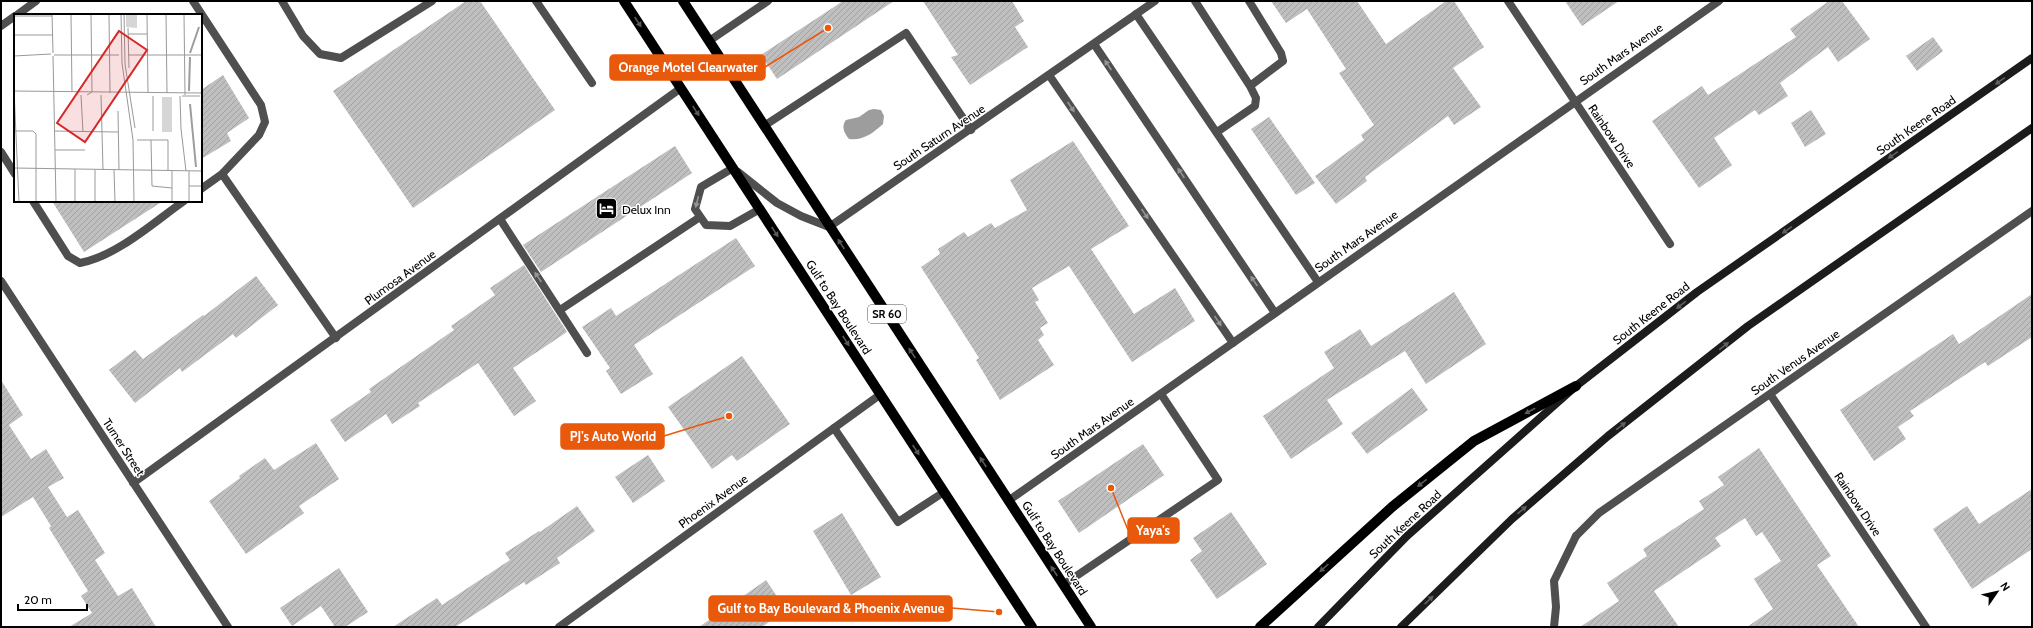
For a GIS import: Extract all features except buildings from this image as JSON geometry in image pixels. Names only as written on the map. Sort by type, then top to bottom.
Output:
[{"type":"main road","name":"Gulf to Bay Boulevard","points":[[624,1],[1032,627]]},
{"type":"main road","name":"Gulf to Bay Boulevard","points":[[683,1],[1091,627]]},
{"type":"main road","name":"South Keene Road","points":[[1318,627],[1407,536],[1576,386],[1697,292],[2032,58]]},
{"type":"main road","points":[[1401,627],[1512,519],[1608,436],[1748,326],[2032,128]]},
{"type":"main road","points":[[1260,627],[1392,507],[1474,441],[1576,386]]},
{"type":"street","points":[[19,14],[36,1]]},
{"type":"street","points":[[193,1],[202,14]]},
{"type":"street","points":[[282,1],[303,36],[320,54],[341,58],[432,1]]},
{"type":"street","points":[[536,1],[592,83]]},
{"type":"street","points":[[709,41],[768,1]]},
{"type":"street","name":"South Saturn Avenue","points":[[830,227],[1155,1]]},
{"type":"street","points":[[1195,1],[1250,86],[1256,98],[1255,106],[1217,132]]},
{"type":"street","points":[[1249,1],[1281,53],[1283,61],[1250,86]]},
{"type":"street","name":"Rainbow Drive","points":[[1508,1],[1670,244]]},
{"type":"street","name":"South Mars Avenue","points":[[1008,501],[1719,1]]},
{"type":"street","points":[[1136,14],[1318,282]]},
{"type":"street","points":[[202,15],[261,105],[265,122],[259,135],[222,174],[202,188]]},
{"type":"street","points":[[1,26],[14,17]]},
{"type":"street","points":[[764,126],[906,34],[970,130]]},
{"type":"street","points":[[1094,44],[1276,313]]},
{"type":"street","points":[[1049,75],[1233,343]]},
{"type":"street","name":"Plumosa Avenue","points":[[133,483],[500,220],[681,88]]},
{"type":"street","points":[[1,152],[14,172]]},
{"type":"street","points":[[760,208],[730,226],[706,225],[695,209],[701,187],[733,168],[777,203],[800,216],[830,227]]},
{"type":"street","points":[[222,174],[336,338]]},
{"type":"street","points":[[34,202],[68,256],[80,263],[92,261],[113,251],[183,202]]},
{"type":"street","name":"South Venus Avenue","points":[[1554,627],[1556,607],[1554,581],[1576,536],[1599,514],[2032,211]]},
{"type":"street","points":[[560,310],[700,217]]},
{"type":"street","points":[[500,220],[587,353]]},
{"type":"street","name":"Turner Street","points":[[1,281],[228,627]]},
{"type":"street","name":"Phoenix Avenue","points":[[559,627],[881,394]]},
{"type":"street","points":[[1063,585],[1218,480],[1161,394]]},
{"type":"street","name":"Rainbow Drive","points":[[1770,394],[1926,627]]},
{"type":"street","points":[[834,428],[898,522],[944,492]]},
{"type":"shaded area","points":[[869,110],[881,110],[884,116],[883,124],[863,138],[849,139],[844,130],[844,122],[846,120],[859,117]]},
{"type":"place","name":"Orange Motel Clearwater","points":[[828,28]]},
{"type":"place","name":"Delux Inn","points":[[607,209]]},
{"type":"place","name":"PJ's Auto World","points":[[729,416]]},
{"type":"place","name":"Yaya's","points":[[1111,488]]},
{"type":"place","name":"Gulf to Bay Boulevard & Phoenix Avenue","points":[[999,612]]}]
